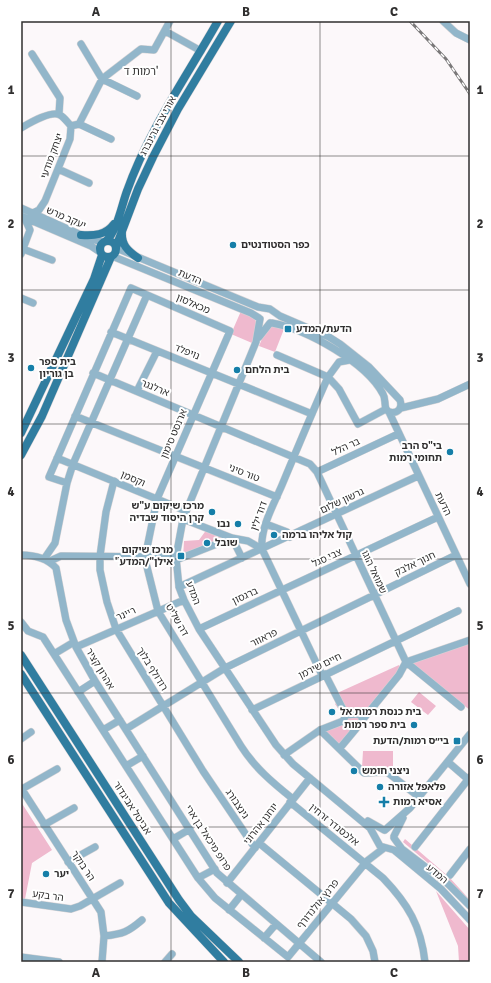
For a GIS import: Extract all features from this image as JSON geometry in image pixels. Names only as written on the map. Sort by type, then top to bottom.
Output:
[{"type":"main road","name":"אורי צבי גרינברג","points":[[116,248],[150,163],[178,109],[231,21]]},
{"type":"main road","name":"אורי צבי גרינברג","points":[[105,241],[111,236],[129,186],[144,152],[169,104],[217,22]]},
{"type":"main road","points":[[81,235],[91,236],[104,232],[113,226],[118,218]]},
{"type":"main road","points":[[124,225],[122,236],[124,245],[138,258]]},
{"type":"main road","points":[[21,433],[94,279],[101,253],[100,247],[105,241],[113,243],[116,248],[111,256],[42,416],[21,455]]},
{"type":"main road","points":[[101,253],[111,256]]},
{"type":"main road","name":"אביטל אביגדור","points":[[21,655],[178,900],[191,916],[238,962]]},
{"type":"main road","name":"אביטל אביגדור","points":[[21,674],[169,903],[224,962]]},
{"type":"street","points":[[111,139],[79,124],[102,79],[141,49],[154,50],[170,21]]},
{"type":"street","points":[[443,21],[456,32],[470,40]]},
{"type":"street","points":[[165,31],[201,51]]},
{"type":"street","points":[[81,44],[102,79],[137,96]]},
{"type":"street","points":[[32,54],[60,98],[59,114],[71,126]]},
{"type":"street","points":[[22,127],[49,115],[59,114]]},
{"type":"street","name":"יצחק מודעי","points":[[31,214],[39,210],[45,201],[70,139],[71,126],[79,124]]},
{"type":"street","points":[[58,169],[89,183]]},
{"type":"street","points":[[27,241],[36,231],[51,226],[44,212],[45,201]]},
{"type":"street","name":"יעקב מרש","points":[[21,208],[101,253]]},
{"type":"street","points":[[23,217],[30,228],[27,241],[22,251],[52,260]]},
{"type":"street","name":"יעקב מרש","points":[[23,217],[96,241],[105,241]]},
{"type":"street","name":"הדעת","points":[[116,248],[264,308]]},
{"type":"street","name":"הדעת","points":[[111,256],[251,313],[259,319]]},
{"type":"street","name":"מכאלסון","points":[[111,332],[130,288],[230,331]]},
{"type":"street","points":[[47,560],[56,544],[67,483],[73,464],[147,295]]},
{"type":"street","points":[[21,298],[33,303]]},
{"type":"street","points":[[275,313],[274,319],[271,323],[265,324],[259,319],[260,312],[264,308],[270,308],[275,313],[329,337],[369,367],[399,404]]},
{"type":"street","name":"המדע","points":[[256,342],[259,319]]},
{"type":"street","name":"הדעת","points":[[271,323],[305,334],[336,350],[350,360],[376,385],[383,394],[398,433],[470,584]]},
{"type":"street","name":"המדע","points":[[271,323],[256,342],[183,519],[176,558],[179,587],[199,629],[265,730],[284,755],[370,828],[376,839]]},
{"type":"street","name":"ארנסט סימון","points":[[147,548],[157,499],[230,331]]},
{"type":"street","points":[[67,483],[49,477],[111,332]]},
{"type":"street","name":"נויפלד","points":[[111,332],[312,414]]},
{"type":"street","points":[[336,350],[338,354],[337,363]]},
{"type":"street","points":[[134,390],[157,351]]},
{"type":"street","points":[[277,355],[328,377],[339,389],[358,424],[387,407],[389,398],[399,404],[415,403],[438,399],[468,385]]},
{"type":"street","points":[[337,363],[343,360],[350,360]]},
{"type":"street","name":"דוד ילין","points":[[262,549],[262,535],[266,524],[328,377],[337,363]]},
{"type":"street","name":"ארלנגר","points":[[93,373],[240,434]]},
{"type":"street","points":[[387,407],[394,413],[399,404]]},
{"type":"street","name":"הדעת","points":[[398,433],[396,421],[399,404]]},
{"type":"street","name":"טור סיני","points":[[75,416],[277,497]]},
{"type":"street","name":"בר הלל","points":[[317,472],[398,433]]},
{"type":"street","name":"שמואל הוגו","points":[[240,434],[294,456],[310,464],[317,472],[406,661]]},
{"type":"street","name":"וקסמן","points":[[57,458],[186,511]]},
{"type":"street","name":"גרשון שלום","points":[[179,587],[290,537],[418,476]]},
{"type":"street","name":"רודולף בלוך","points":[[114,481],[100,542],[100,570],[107,602],[116,629],[203,771]]},
{"type":"street","name":"צבי סגל","points":[[281,590],[438,517]]},
{"type":"street","points":[[183,519],[232,538],[248,541],[262,549],[345,718],[355,730]]},
{"type":"street","points":[[266,524],[287,532],[290,537]]},
{"type":"street","points":[[232,538],[242,558]]},
{"type":"street","points":[[21,555],[47,560],[61,556],[100,556],[146,560],[176,558],[232,538]]},
{"type":"street","name":"דה שליט","points":[[147,548],[146,560],[158,611],[246,753]]},
{"type":"street","name":"חנוך אלבק","points":[[318,623],[456,555]]},
{"type":"street","name":"אהרון קציר","points":[[47,560],[56,568],[66,620],[75,644],[95,681],[161,783]]},
{"type":"street","name":"ברגסון","points":[[199,629],[281,590]]},
{"type":"street","name":"ריינר","points":[[54,654],[184,600]]},
{"type":"street","name":"חיים שירמן","points":[[252,710],[458,610]]},
{"type":"street","points":[[21,622],[28,631],[43,638],[198,878],[215,898],[288,957],[299,944],[321,962]]},
{"type":"street","name":"פראוור","points":[[126,729],[225,668],[318,623]]},
{"type":"street","points":[[340,748],[399,675],[406,661],[470,640]]},
{"type":"street","points":[[406,661],[461,707]]},
{"type":"street","points":[[78,692],[95,681]]},
{"type":"street","points":[[284,755],[320,730],[345,718],[358,714],[364,718]]},
{"type":"street","points":[[103,730],[120,720]]},
{"type":"street","points":[[320,730],[364,773],[387,772],[419,797]]},
{"type":"street","points":[[21,738],[31,732]]},
{"type":"street","points":[[410,808],[385,830],[380,832],[376,839],[378,845],[386,848],[392,845],[396,829],[410,808],[470,734]]},
{"type":"street","name":"אלכסנדר זרחין","points":[[246,753],[265,776],[292,801],[366,862],[383,878],[406,905],[420,932],[425,962]]},
{"type":"street","points":[[126,766],[143,756]]},
{"type":"street","points":[[416,847],[469,779],[448,762]]},
{"type":"street","points":[[21,789],[56,770]]},
{"type":"street","name":"גינצבורג","points":[[203,771],[257,845],[332,902],[366,936],[373,952],[375,962]]},
{"type":"street","name":"יוחנן אהרוני","points":[[227,883],[310,778]]},
{"type":"street","name":"פרופ מיכאל בן ארי","points":[[161,783],[215,869],[227,883]]},
{"type":"street","name":"הר בוקר","points":[[21,789],[101,912],[104,936],[102,962]]},
{"type":"street","points":[[44,825],[74,808]]},
{"type":"street","name":"המדע","points":[[347,808],[385,830]]},
{"type":"street","points":[[173,840],[190,830]]},
{"type":"street","points":[[385,830],[390,832],[394,837]]},
{"type":"street","name":"המדע","points":[[394,837],[402,849],[448,884],[470,906]]},
{"type":"street","name":"פרנץ אולנדורף","points":[[366,862],[376,839]]},
{"type":"street","points":[[68,862],[95,847]]},
{"type":"street","name":"המדע","points":[[386,848],[394,850],[441,889],[470,920]]},
{"type":"street","name":"פרנץ אולנדורף","points":[[227,883],[299,944],[366,862],[386,848]]},
{"type":"street","points":[[450,876],[470,849]]},
{"type":"street","points":[[198,878],[215,869]]},
{"type":"street","name":"הר בקע","points":[[21,902],[71,909],[93,899],[120,883]]},
{"type":"street","points":[[230,910],[241,895]]},
{"type":"street","points":[[104,936],[120,935],[128,931],[142,920]]},
{"type":"street","points":[[264,938],[276,924]]},
{"type":"street","points":[[166,962],[172,954]]},
{"type":"street","points":[[21,957],[59,962]]},
{"type":"shaded area","points":[[241,311],[252,317],[257,323],[252,343],[231,334]]},
{"type":"shaded area","points":[[275,325],[284,329],[275,352],[259,346],[263,336],[269,328]]},
{"type":"shaded area","points":[[207,529],[232,538],[183,558],[184,541],[199,540]]},
{"type":"shaded area","points":[[470,640],[470,710],[406,662]]},
{"type":"shaded area","points":[[399,665],[403,674],[341,748],[320,730],[344,717],[335,704],[339,701],[335,694]]},
{"type":"shaded area","points":[[419,692],[436,706],[428,715],[411,702]]},
{"type":"shaded area","points":[[363,751],[393,751],[393,769],[362,768]]},
{"type":"shaded area","points":[[21,802],[52,850],[32,863],[25,899],[21,899]]},
{"type":"shaded area","points":[[405,839],[449,877],[470,900],[403,842]]},
{"type":"shaded area","points":[[436,891],[470,930],[470,962],[459,962],[458,946]]},
{"type":"railway","points":[[410,21],[446,59],[470,94]]},
{"type":"place","name":"כפר הסטודנטים","points":[[233,245]]},
{"type":"place","name":"הדעת/המדע","points":[[288,329]]},
{"type":"place","name":"בית ספר בן גוריון","points":[[31,368]]},
{"type":"place","name":"בית הלחם","points":[[237,370]]},
{"type":"place","name":"בי\"ס הרב תחומי רמות","points":[[450,452]]},
{"type":"place","name":"מרכז שיקום ע\"ש קרן היסוד שבדיה","points":[[212,512]]},
{"type":"place","name":"נבו","points":[[238,524]]},
{"type":"place","name":"קול אליהו ברמה","points":[[274,535]]},
{"type":"place","name":"שובל","points":[[207,543]]},
{"type":"place","name":"מרכז שיקום \"אילן\"/המדע","points":[[181,556]]},
{"type":"place","name":"בית כנסת רמות אל","points":[[332,712]]},
{"type":"place","name":"בית ספר רמות","points":[[414,725]]},
{"type":"place","name":"בי״ס רמות/הדעת","points":[[457,741]]},
{"type":"place","name":"ניצני חומש","points":[[354,771]]},
{"type":"place","name":"פלאפל אזורה","points":[[380,787]]},
{"type":"place","name":"אסיא רמות","points":[[384,802]]},
{"type":"place","name":"יער","points":[[46,874]]},
{"type":"district","name":"רמות ד'","points":[[141,71]]}]
